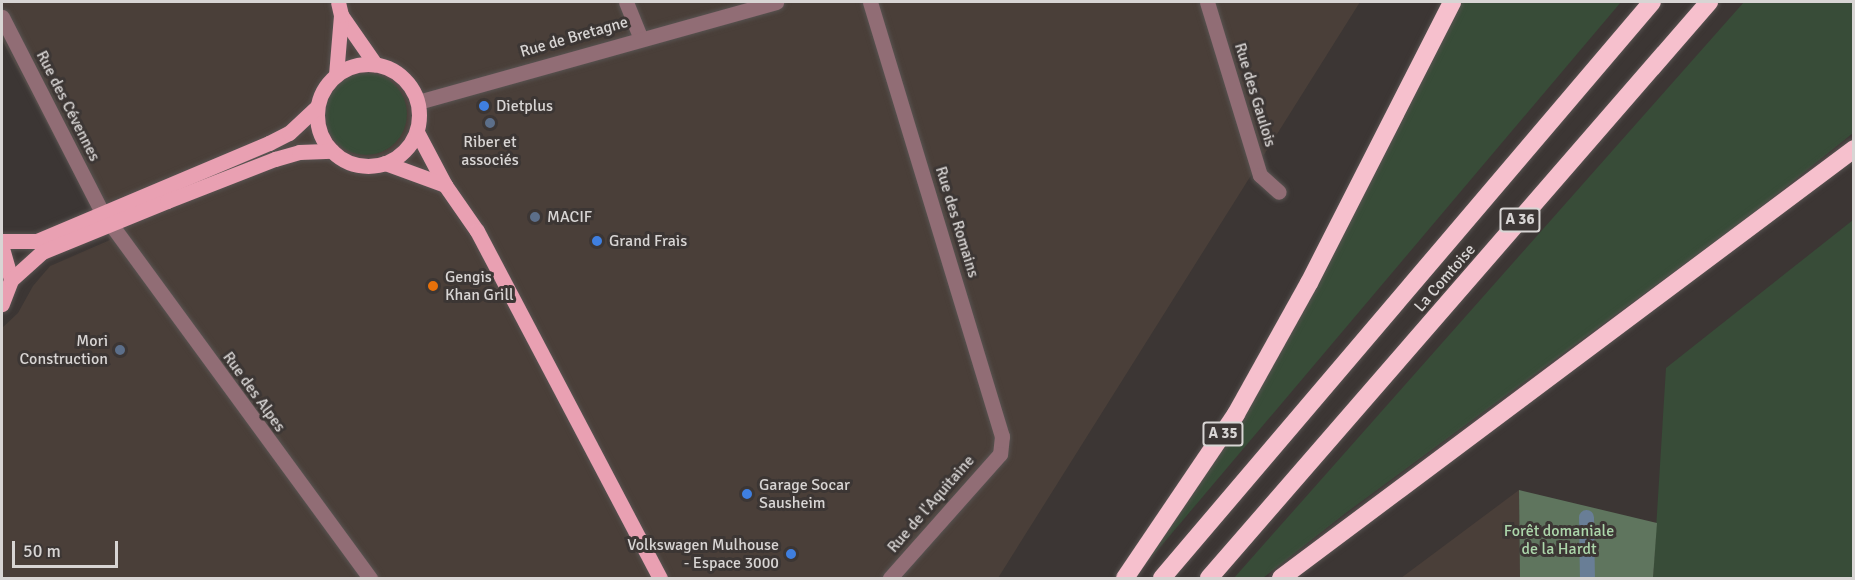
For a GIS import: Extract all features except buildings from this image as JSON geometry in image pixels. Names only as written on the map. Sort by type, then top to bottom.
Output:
[{"type":"highway","name":"A 35","points":[[1125,579],[1236,414],[1309,283],[1452,2]]},
{"type":"highway","name":"La Comtoise","points":[[1162,579],[1652,2]]},
{"type":"highway","name":"La Comtoise","points":[[1209,579],[1709,2]]},
{"type":"highway","points":[[1281,579],[1854,149]]},
{"type":"main road","points":[[339,8],[375,64]]},
{"type":"main road","points":[[336,75],[339,8]]},
{"type":"main road","points":[[2,304],[11,280],[42,252],[107,218],[289,133],[317,106],[324,89],[336,75],[348,68],[375,64],[402,76],[418,102],[417,132],[410,145],[385,163]]},
{"type":"main road","points":[[317,106],[319,130],[332,151],[357,165],[385,163],[445,185]]},
{"type":"main road","points":[[417,132],[445,185],[481,239],[660,579]]},
{"type":"main road","points":[[2,241],[37,241],[275,159],[299,152],[332,151]]},
{"type":"main road","points":[[2,248],[11,280]]},
{"type":"street","points":[[626,2],[640,36]]},
{"type":"street","name":"Rue de Bretagne","points":[[418,102],[640,36],[776,2]]},
{"type":"street","name":"Rue des Romains","points":[[870,2],[994,406],[1002,436],[1000,453]]},
{"type":"street","name":"Rue des Gaulois","points":[[1207,2],[1260,175],[1279,192]]},
{"type":"street","name":"Rue des Cévennes","points":[[2,17],[107,218]]},
{"type":"street","name":"Rue des Alpes","points":[[107,218],[370,579]]},
{"type":"street","name":"Rue de l'Aquitaine","points":[[890,579],[1000,453]]},
{"type":"shaded area","points":[[2,2],[1360,2],[998,578],[2,578],[2,328],[18,313],[33,286],[50,266],[110,240],[2,40]]},
{"type":"shaded area","points":[[1519,490],[1520,578],[1401,578]]},
{"type":"green space","points":[[1460,2],[1621,2],[1134,578]]},
{"type":"green space","points":[[1744,2],[1853,2],[1853,133],[1746,219],[1347,512],[1263,578],[1234,578]]},
{"type":"green space","points":[[366,73],[382,76],[395,85],[404,98],[407,114],[404,130],[395,143],[382,152],[366,155],[350,152],[337,143],[328,130],[325,114],[328,98],[337,85],[350,76]]},
{"type":"green space","points":[[1853,220],[1853,578],[1653,578],[1666,368]]},
{"type":"green space","name":"Forêt domaniale de la Hardt","points":[[1519,490],[1657,523],[1653,578],[1520,578]]},
{"type":"waterway","points":[[1586,517],[1587,578]]},
{"type":"place","name":"Dietplus","points":[[484,106]]},
{"type":"place","name":"Riber et associés","points":[[490,123]]},
{"type":"place","name":"MACIF","points":[[535,217]]},
{"type":"place","name":"Grand Frais","points":[[597,241]]},
{"type":"place","name":"Gengis Khan Grill","points":[[433,286]]},
{"type":"place","name":"Mori Construction","points":[[120,350]]},
{"type":"place","name":"Garage Socar Sausheim","points":[[747,494]]},
{"type":"place","name":"Volkswagen Mulhouse - Espace 3000","points":[[791,554]]}]
